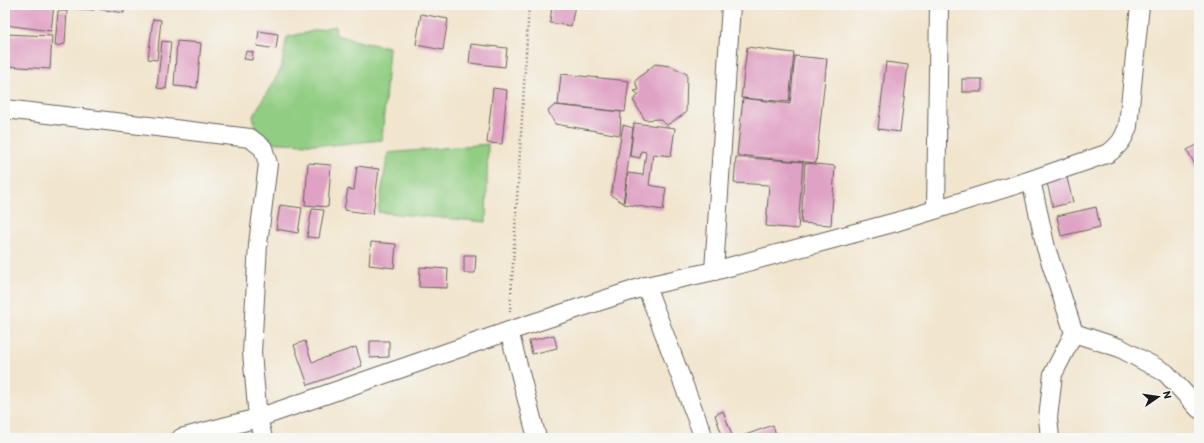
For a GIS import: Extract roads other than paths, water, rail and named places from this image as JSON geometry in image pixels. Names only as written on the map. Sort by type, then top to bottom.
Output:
[{"type":"street","points":[[714,271],[731,5]]},
{"type":"street","points":[[936,209],[940,5]]},
{"type":"street","points":[[181,438],[258,418],[378,378],[509,331],[646,286],[714,271],[846,236],[1031,180],[1109,153],[1118,146],[1124,138],[1128,126],[1140,5]]},
{"type":"street","points":[[5,109],[250,138],[263,148],[268,164],[258,244],[252,353],[258,418],[264,438]]},
{"type":"street","points":[[1031,180],[1046,248],[1074,333],[1053,374],[1048,418],[1050,438]]},
{"type":"street","points":[[646,286],[704,438]]},
{"type":"street","points":[[509,331],[537,438]]},
{"type":"street","points":[[1074,333],[1120,348],[1166,372],[1199,409]]}]
